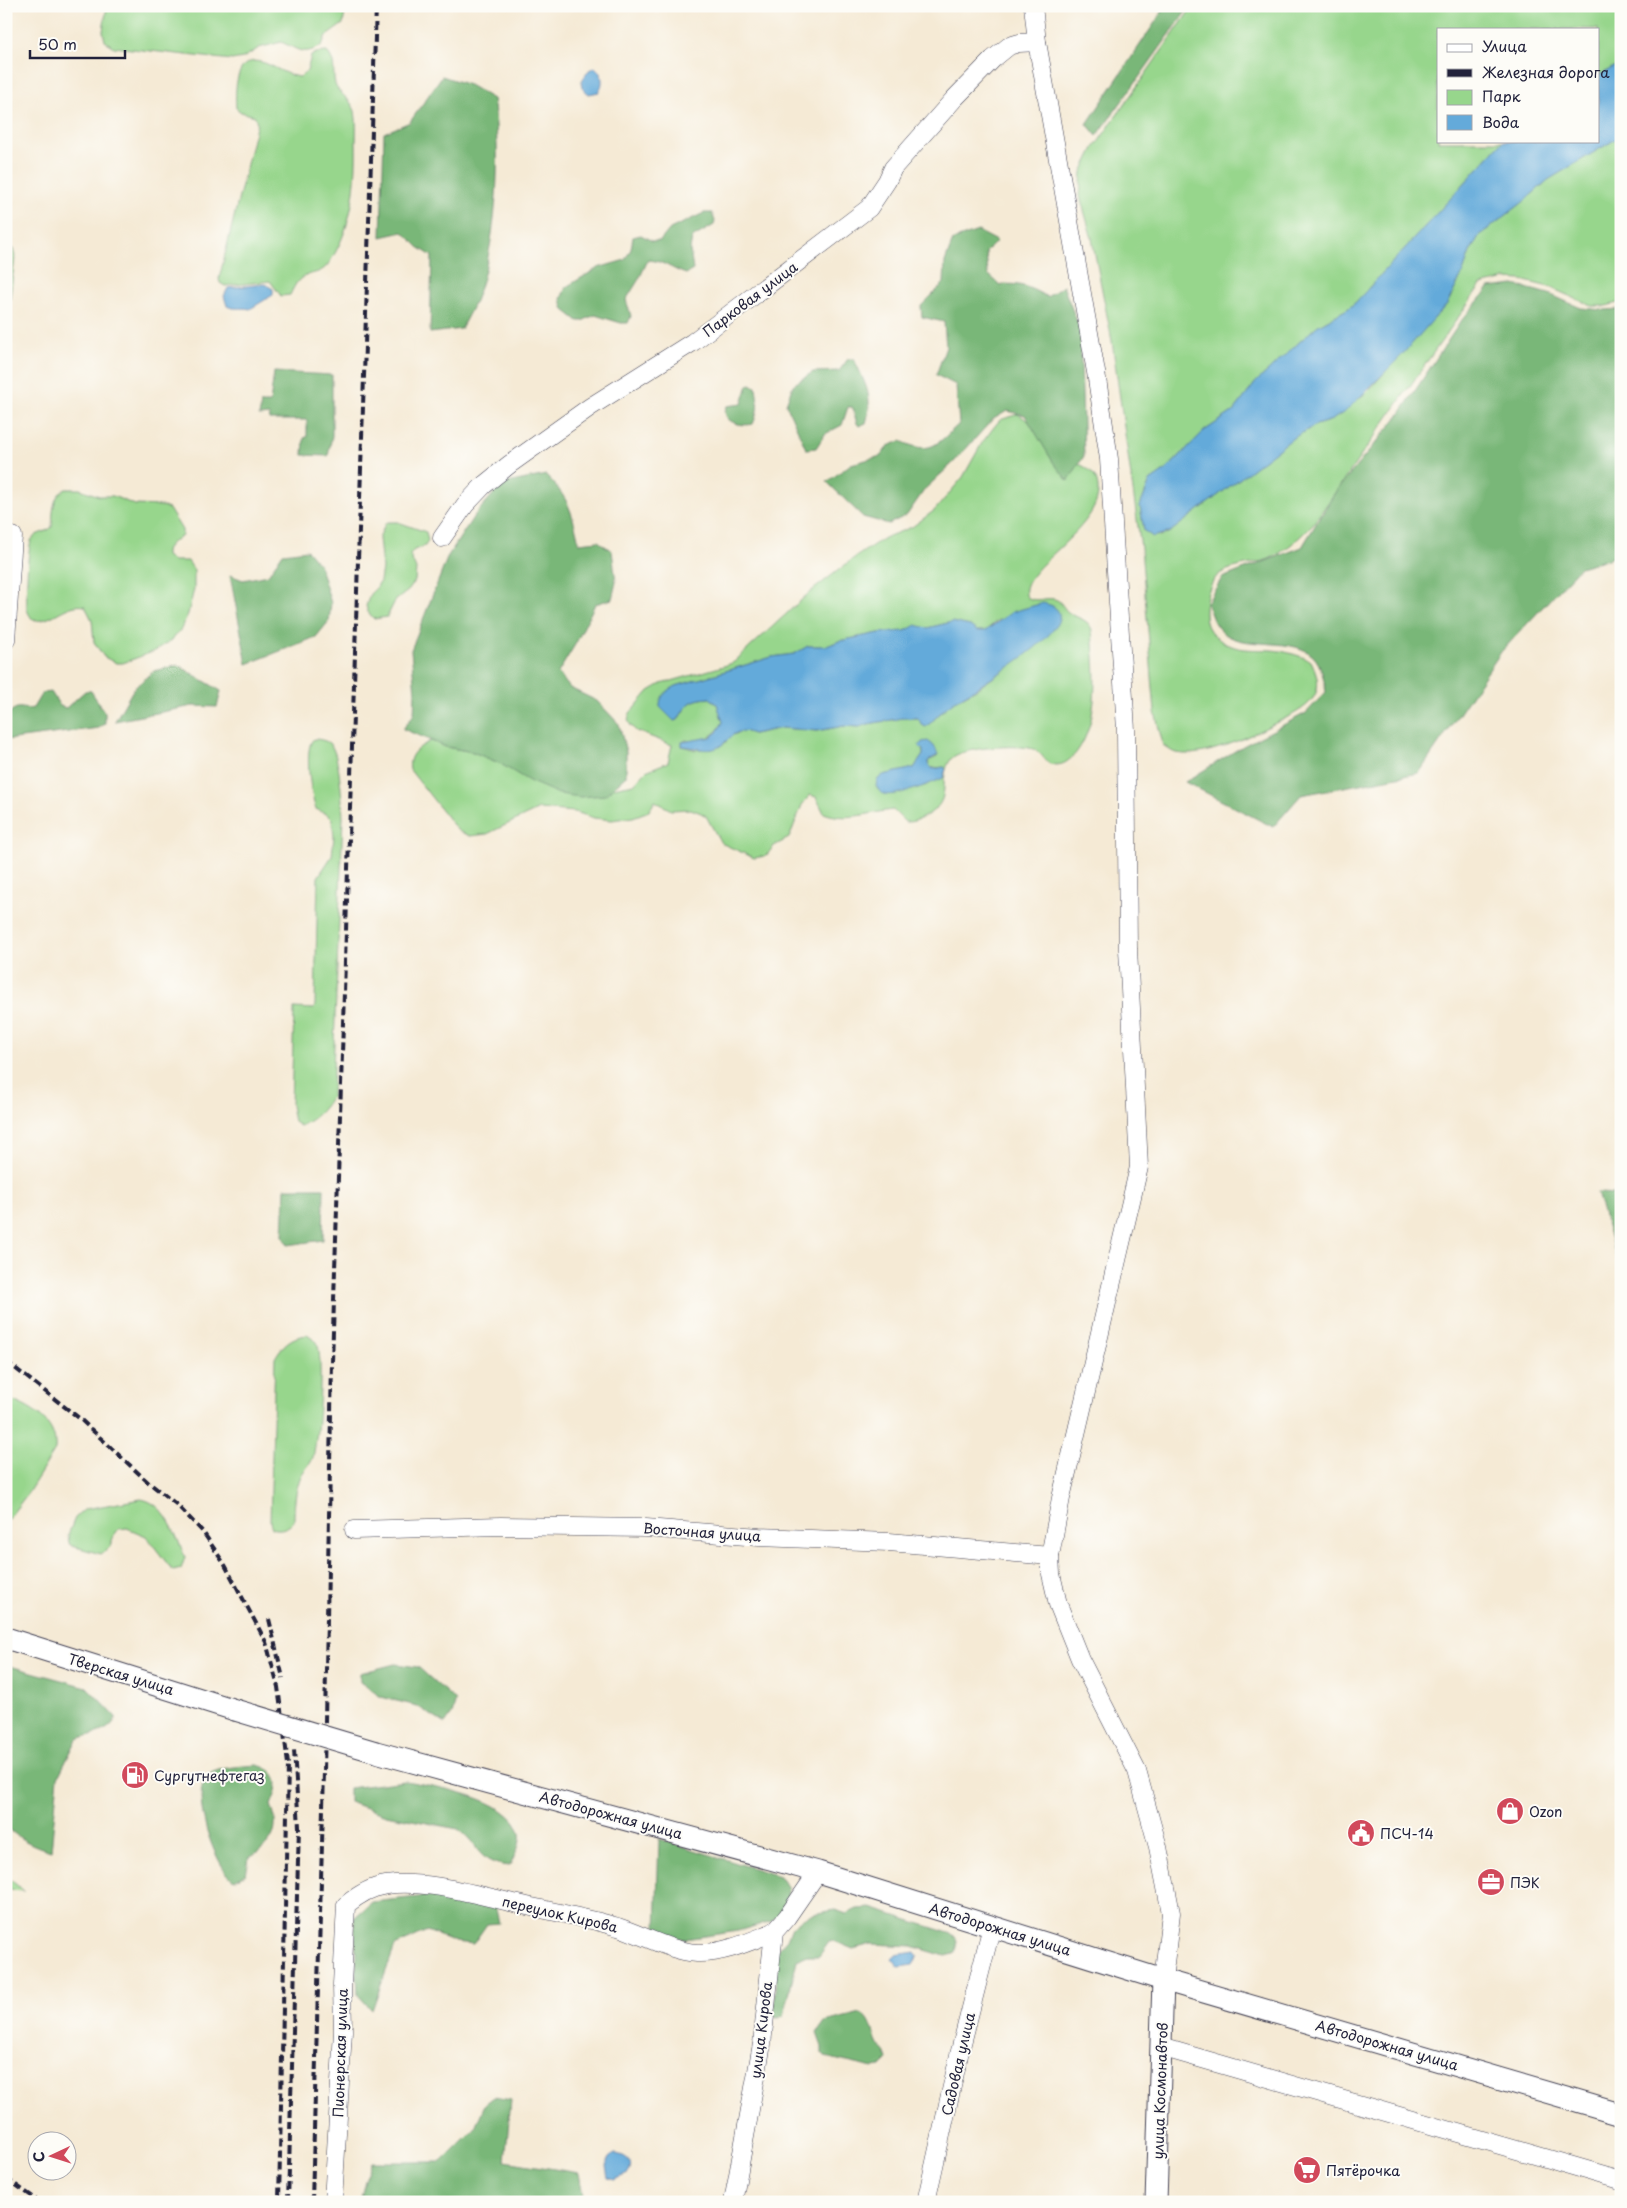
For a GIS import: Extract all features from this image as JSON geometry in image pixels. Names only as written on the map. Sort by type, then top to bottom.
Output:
[{"type":"main road","name":"Тверская улица","points":[[6,1638],[376,1752]]},
{"type":"main road","name":"Автодорожная улица","points":[[376,1752],[818,1872],[1163,1980],[1621,2114]]},
{"type":"main road","name":"улица Космонавтов","points":[[1156,2202],[1163,1980]]},
{"type":"street","points":[[1033,6],[1037,42],[1094,363],[1109,459],[1126,730],[1128,949],[1139,1168],[1061,1498],[1050,1556],[1051,1574],[1058,1604],[1080,1659],[1137,1771],[1158,1847],[1171,1913],[1163,1980]]},
{"type":"street","name":"Парковая улица","points":[[442,538],[465,505],[510,464],[590,407],[692,342],[869,208],[887,181],[893,168],[954,99],[993,59],[1009,46],[1019,43],[1037,42]]},
{"type":"street","points":[[6,640],[13,536]]},
{"type":"street","name":"Восточная улица","points":[[354,1530],[501,1526],[646,1528],[761,1537],[889,1542],[1050,1556]]},
{"type":"street","points":[[774,1932],[787,1917],[818,1872]]},
{"type":"street","name":"переулок Кирова","points":[[346,1904],[358,1895],[385,1885],[400,1884],[437,1888],[618,1927],[698,1953],[717,1951],[774,1932]]},
{"type":"street","name":"Пионерская улица","points":[[333,2202],[343,2031],[346,1904]]},
{"type":"street","name":"Садовая улица","points":[[926,2202],[959,2055],[992,1926]]},
{"type":"street","name":"улица Кирова","points":[[733,2202],[762,2044],[774,1932]]},
{"type":"street","points":[[1161,2047],[1621,2180]]},
{"type":"green space","points":[[107,6],[346,6],[343,24],[325,37],[322,46],[310,51],[301,51],[281,42],[259,48],[243,58],[232,60],[114,47],[105,41],[103,31]]},
{"type":"green space","points":[[1166,6],[1190,6],[1097,136],[1087,124]]},
{"type":"green space","points":[[1193,6],[1621,6],[1621,63],[1600,75],[1600,28],[1437,28],[1437,142],[1502,142],[1356,302],[1317,326],[1256,382],[1234,411],[1204,431],[1166,470],[1150,481],[1140,506],[1144,531],[1161,536],[1170,532],[1293,438],[1316,425],[1332,420],[1368,391],[1447,304],[1479,236],[1548,180],[1621,136],[1621,302],[1606,306],[1592,306],[1549,287],[1521,280],[1506,279],[1481,285],[1313,524],[1275,556],[1263,561],[1232,568],[1221,573],[1212,583],[1206,599],[1205,616],[1209,629],[1218,639],[1234,647],[1281,651],[1311,661],[1317,679],[1317,687],[1316,694],[1312,700],[1299,711],[1249,736],[1204,752],[1189,754],[1174,752],[1163,745],[1155,712],[1141,548],[1112,341],[1092,239],[1080,196],[1082,172],[1094,148]]},
{"type":"green space","points":[[327,52],[332,60],[336,87],[353,106],[356,119],[356,172],[352,203],[349,218],[338,247],[325,268],[301,279],[295,285],[290,295],[281,296],[270,281],[225,286],[220,283],[219,279],[257,123],[255,116],[241,112],[236,108],[236,85],[241,70],[252,61],[261,62],[290,75],[300,77],[307,71],[311,56],[316,53]]},
{"type":"green space","points":[[442,76],[469,85],[493,99],[497,147],[496,202],[493,229],[482,279],[475,301],[461,329],[430,333],[432,256],[418,247],[403,232],[381,237],[384,133],[410,122]]},
{"type":"green space","points":[[704,213],[712,213],[715,221],[714,225],[692,238],[690,250],[693,270],[686,274],[648,260],[626,300],[631,316],[628,323],[621,323],[595,315],[578,321],[564,310],[561,299],[566,287],[598,268],[625,260],[631,249],[633,237],[641,235],[652,241],[660,241],[670,229]]},
{"type":"green space","points":[[978,231],[997,241],[986,252],[988,274],[1000,285],[1013,284],[1025,286],[1047,297],[1063,286],[1080,329],[1084,456],[1068,481],[1053,462],[1025,415],[1007,411],[992,420],[954,462],[925,489],[907,515],[889,524],[863,517],[827,482],[851,464],[881,456],[888,446],[901,441],[920,447],[933,446],[959,424],[956,385],[936,375],[946,347],[944,322],[922,317],[921,306],[944,283],[945,262],[953,240]]},
{"type":"green space","points":[[7,244],[13,249],[15,257],[6,331]]},
{"type":"green space","points":[[1514,285],[1549,294],[1581,308],[1621,309],[1621,555],[1580,567],[1501,652],[1419,773],[1301,795],[1273,827],[1185,782],[1243,746],[1306,713],[1326,692],[1319,664],[1313,656],[1303,649],[1247,642],[1222,632],[1214,622],[1207,603],[1222,578],[1302,547],[1336,491],[1399,415],[1461,321],[1489,288]]},
{"type":"green space","points":[[848,359],[854,359],[869,397],[866,423],[859,426],[852,407],[848,407],[842,425],[825,434],[816,448],[806,449],[786,404],[793,385],[813,372],[839,371]]},
{"type":"green space","points":[[274,372],[332,375],[332,436],[328,456],[303,455],[304,438],[307,437],[307,420],[270,420],[269,415],[259,416],[261,403],[270,403]]},
{"type":"green space","points":[[751,384],[756,387],[758,401],[753,424],[743,425],[729,420],[725,411],[727,406],[742,404],[748,385]]},
{"type":"green space","points":[[1018,414],[1073,461],[1089,470],[1096,479],[1098,496],[1091,513],[1078,529],[1034,573],[1027,586],[1027,597],[1034,600],[1050,599],[1060,602],[1068,612],[1088,623],[1092,630],[1095,677],[1093,710],[1084,740],[1076,753],[1064,763],[1058,765],[1050,764],[1036,750],[1016,747],[977,749],[957,755],[951,759],[947,767],[943,796],[940,803],[927,815],[911,822],[905,822],[893,810],[850,817],[832,816],[824,813],[816,797],[810,795],[802,805],[789,838],[774,846],[766,856],[754,858],[721,843],[706,816],[701,813],[691,809],[671,810],[655,801],[649,811],[633,817],[612,820],[594,818],[575,812],[539,809],[487,834],[470,836],[458,831],[410,770],[412,755],[431,741],[446,747],[473,752],[499,763],[605,795],[613,788],[634,784],[646,771],[668,762],[672,745],[636,731],[628,720],[630,713],[649,691],[661,684],[734,662],[809,593],[854,558],[884,538],[912,527],[935,510],[963,477],[982,443],[1000,420]],"holes":[[[998,620],[1053,630],[1010,666],[978,688],[951,703],[926,727],[919,718],[903,718],[859,727],[844,726],[817,731],[782,728],[753,734],[744,731],[730,736],[724,744],[696,750],[682,746],[685,740],[702,740],[716,732],[723,722],[717,704],[710,698],[693,701],[687,706],[678,720],[674,721],[669,715],[676,686],[772,657],[794,654],[808,646],[827,646],[839,641],[879,633],[905,631],[916,626],[927,628],[952,622],[970,626],[977,631],[985,631]],[[923,750],[937,757],[928,761],[930,768],[945,767],[927,785],[894,794],[884,775],[914,768],[923,755]]]},
{"type":"green space","points":[[546,475],[565,498],[579,543],[598,541],[612,551],[616,582],[612,599],[595,604],[576,643],[558,673],[570,688],[597,701],[619,724],[626,752],[626,776],[605,795],[580,797],[559,794],[529,781],[499,763],[473,752],[446,747],[403,729],[414,714],[415,692],[411,650],[448,556],[474,516],[502,484]]},
{"type":"green space","points":[[66,489],[80,489],[99,496],[113,496],[135,505],[161,506],[169,509],[182,530],[182,536],[169,546],[166,556],[173,561],[188,561],[194,570],[194,589],[188,614],[181,629],[173,639],[155,651],[123,663],[116,663],[104,657],[94,642],[92,620],[85,606],[71,607],[40,620],[33,620],[29,614],[27,595],[30,544],[34,537],[52,527],[56,500],[61,492]]},
{"type":"green space","points":[[388,522],[398,522],[426,532],[428,541],[425,546],[414,550],[410,555],[416,569],[415,581],[409,590],[395,601],[387,617],[374,619],[366,606],[370,594],[380,581],[382,568],[379,538],[385,524]]},
{"type":"green space","points":[[307,550],[319,564],[331,603],[329,621],[316,637],[247,664],[230,575],[243,580],[268,575],[283,553]]},
{"type":"green space","points":[[178,665],[221,691],[217,707],[193,706],[115,721],[134,688],[154,671]]},
{"type":"green space","points":[[85,691],[91,691],[105,713],[105,723],[99,728],[6,740],[9,713],[16,708],[33,708],[42,693],[51,692],[60,706],[66,708]]},
{"type":"green space","points":[[314,739],[329,743],[336,756],[343,817],[332,1096],[318,1114],[300,1126],[294,1122],[291,1105],[294,1008],[314,1009],[315,1005],[318,877],[332,856],[334,836],[332,819],[316,809],[312,794],[308,761],[311,743]]},
{"type":"green space","points":[[285,1188],[324,1188],[323,1240],[288,1245],[283,1236]]},
{"type":"green space","points":[[1597,1193],[1621,1194],[1621,1272]]},
{"type":"green space","points":[[307,1335],[317,1342],[320,1365],[320,1399],[315,1447],[312,1460],[302,1474],[297,1487],[294,1521],[287,1527],[275,1529],[272,1528],[270,1522],[275,1358],[288,1342],[297,1337]]},
{"type":"green space","points":[[6,1398],[24,1406],[47,1423],[55,1440],[55,1450],[28,1493],[6,1522]]},
{"type":"green space","points":[[141,1499],[157,1507],[174,1530],[185,1557],[181,1569],[173,1571],[146,1536],[127,1528],[119,1529],[115,1532],[110,1547],[101,1554],[72,1546],[69,1543],[68,1535],[75,1518],[85,1509]]},
{"type":"green space","points":[[395,1664],[418,1667],[456,1701],[452,1714],[445,1724],[417,1706],[381,1697],[360,1682],[360,1673]]},
{"type":"green space","points":[[6,1665],[87,1687],[116,1717],[114,1722],[106,1729],[77,1739],[58,1777],[51,1851],[38,1847],[16,1835],[6,1826]]},
{"type":"green space","points":[[257,1765],[271,1771],[276,1780],[276,1791],[271,1805],[275,1822],[274,1830],[264,1848],[249,1858],[246,1874],[234,1880],[220,1861],[207,1830],[201,1797],[203,1784],[212,1772],[231,1767]]},
{"type":"green space","points":[[405,1781],[452,1790],[488,1802],[503,1811],[514,1821],[520,1833],[519,1846],[510,1866],[490,1861],[484,1857],[458,1829],[386,1815],[349,1802],[349,1788]]},
{"type":"green space","points":[[659,1839],[779,1876],[788,1889],[787,1906],[772,1921],[738,1931],[685,1939],[659,1935],[656,1930]]},
{"type":"green space","points":[[6,1876],[24,1891],[6,1890]]},
{"type":"green space","points":[[446,1894],[495,1905],[499,1923],[487,1924],[473,1944],[455,1942],[427,1931],[395,1946],[372,2010],[358,1995],[354,1918],[372,1902]]},
{"type":"green space","points":[[871,1908],[952,1934],[957,1941],[956,1949],[953,1954],[945,1956],[912,1946],[872,1944],[853,1949],[834,1941],[829,1942],[819,1956],[805,1956],[797,1960],[784,2016],[776,2018],[774,2014],[777,1950],[787,1939],[792,1927],[803,1918],[812,1914],[835,1910],[847,1914],[857,1909]]},
{"type":"green space","points":[[861,2013],[868,2019],[878,2044],[886,2054],[888,2060],[881,2067],[874,2068],[825,2057],[822,2054],[822,2047],[817,2033],[825,2022]]},
{"type":"green space","points":[[494,2097],[511,2100],[505,2161],[579,2173],[584,2202],[360,2202],[365,2180],[372,2162],[441,2162],[475,2128],[485,2104]]},
{"type":"water","points":[[1621,63],[1621,136],[1548,180],[1479,236],[1447,304],[1401,356],[1346,411],[1332,420],[1316,425],[1293,438],[1170,532],[1153,537],[1144,531],[1140,506],[1150,481],[1166,470],[1204,431],[1234,411],[1256,382],[1317,326],[1356,302],[1502,142],[1600,142],[1600,75]]},
{"type":"water","points":[[595,67],[601,76],[602,85],[599,92],[589,94],[582,88],[581,82],[589,70]]},
{"type":"water","points":[[265,284],[273,289],[273,295],[250,309],[227,306],[224,296],[228,288]]},
{"type":"water","points":[[1043,603],[1054,607],[1059,617],[1053,630],[1020,659],[949,705],[926,727],[922,725],[918,718],[903,718],[859,727],[844,726],[817,731],[782,728],[753,734],[744,731],[735,734],[719,747],[704,749],[682,746],[682,742],[711,737],[717,732],[723,722],[717,704],[710,698],[693,701],[687,706],[678,720],[674,721],[660,707],[662,697],[676,686],[772,657],[794,654],[808,646],[827,646],[839,641],[879,633],[905,631],[916,625],[927,628],[952,622],[970,626],[977,631],[985,631],[1012,612]]},
{"type":"water","points":[[928,741],[935,747],[938,755],[928,761],[928,764],[933,769],[944,767],[946,769],[943,778],[903,793],[886,795],[881,793],[876,786],[877,780],[883,775],[914,768],[923,755],[923,750],[919,746],[922,742]]},
{"type":"water","points":[[915,1952],[918,1957],[913,1965],[899,1967],[892,1958],[895,1955]]},
{"type":"water","points":[[615,2154],[629,2160],[631,2166],[628,2174],[613,2180],[608,2178],[606,2165],[610,2157]]},
{"type":"railway","points":[[312,2202],[324,1772],[332,1362],[376,6]]},
{"type":"railway","points":[[6,1361],[79,1418],[148,1482],[176,1504],[203,1532],[225,1565],[266,1642],[278,1687],[288,1764],[279,2202]]},
{"type":"railway","points":[[269,1619],[283,1678]]},
{"type":"railway","points":[[288,2202],[299,1827],[294,1750]]},
{"type":"railway","points":[[6,2178],[40,2202]]},
{"type":"place","name":"Сургутнефтегаз","points":[[135,1775]]},
{"type":"place","name":"Ozon","points":[[1510,1811]]},
{"type":"place","name":"ПСЧ-14","points":[[1361,1833]]},
{"type":"place","name":"ПЭК","points":[[1491,1882]]},
{"type":"place","name":"Пятёрочка","points":[[1307,2170]]}]
